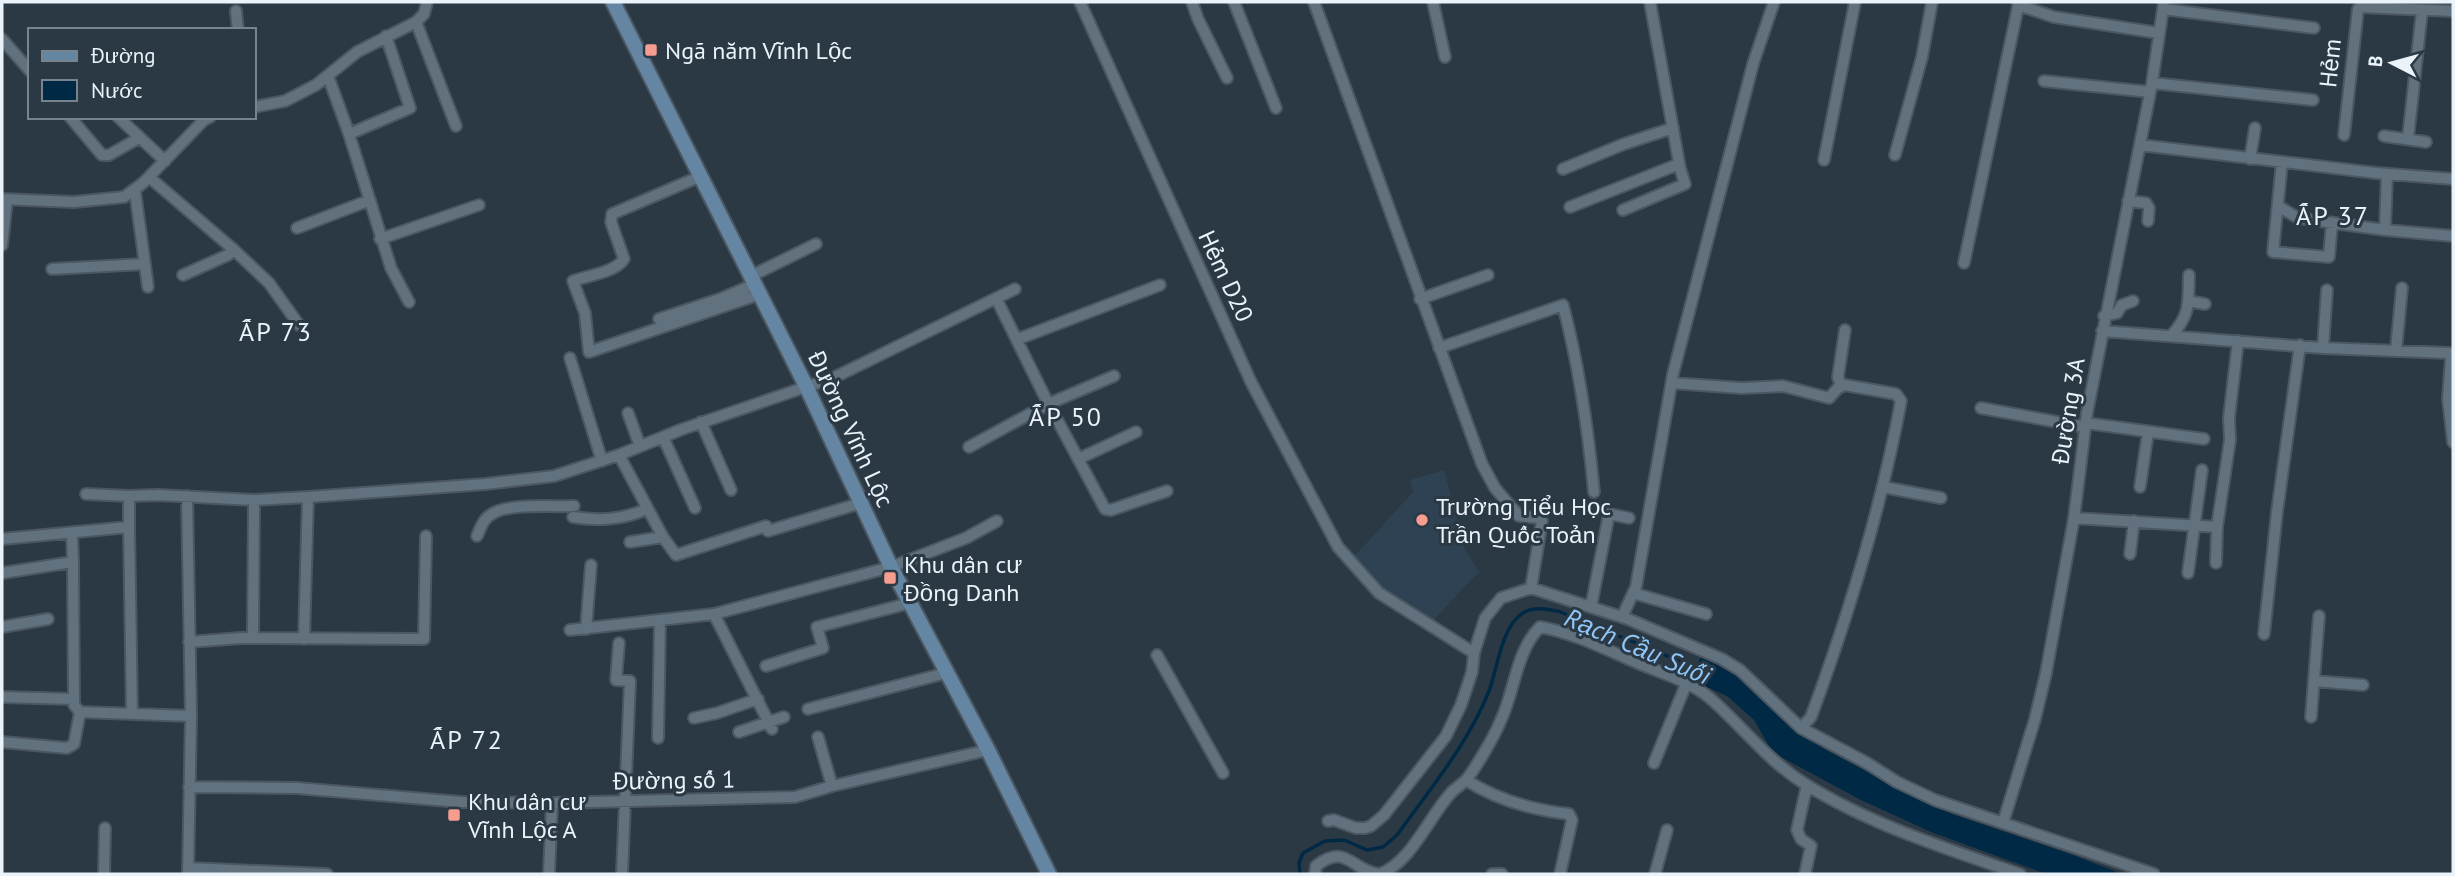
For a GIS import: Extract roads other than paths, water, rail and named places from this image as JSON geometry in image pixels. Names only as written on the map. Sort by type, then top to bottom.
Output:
[{"type":"main road","name":"Đường Vĩnh Lộc","points":[[613,2],[756,284],[891,567],[988,750],[1049,874]]},
{"type":"street","points":[[256,107],[285,101],[316,85],[357,52],[416,22],[424,14],[427,2]]},
{"type":"street","name":"Hẻm D20","points":[[1080,2],[1251,382],[1338,547],[1379,593],[1474,653]]},
{"type":"street","points":[[1192,2],[1227,78]]},
{"type":"street","points":[[1234,2],[1276,108]]},
{"type":"street","points":[[1314,2],[1471,438],[1492,482],[1521,517],[1540,518],[1542,521],[1531,588]]},
{"type":"street","points":[[1433,2],[1445,57]]},
{"type":"street","points":[[1623,210],[1685,184],[1679,164],[1650,2]]},
{"type":"street","points":[[1622,617],[1633,593],[1672,383],[1754,64],[1774,2]]},
{"type":"street","points":[[1824,160],[1855,2]]},
{"type":"street","points":[[1895,155],[1922,57],[1932,2]]},
{"type":"street","points":[[1964,263],[2018,4],[2054,17],[2159,33]]},
{"type":"street","points":[[2162,4],[2314,28]]},
{"type":"street","name":"Đường 3A","points":[[2003,823],[2035,719],[2074,518],[2102,331],[2151,88],[2162,4]]},
{"type":"street","name":"Hẻm","points":[[2344,135],[2358,9],[2453,11]]},
{"type":"street","points":[[2408,138],[2422,11]]},
{"type":"street","points":[[236,12],[239,28]]},
{"type":"street","points":[[416,22],[456,126]]},
{"type":"street","points":[[349,134],[410,108],[386,36]]},
{"type":"street","points":[[2,38],[28,69]]},
{"type":"street","points":[[328,76],[349,134],[380,239],[391,268],[409,302]]},
{"type":"street","points":[[2044,81],[2313,100]]},
{"type":"street","points":[[71,119],[102,155],[109,155],[139,138]]},
{"type":"street","points":[[120,119],[165,161]]},
{"type":"street","points":[[2,245],[4,200],[74,202],[124,197],[135,191],[206,119]]},
{"type":"street","points":[[1563,169],[1624,144],[1673,128]]},
{"type":"street","points":[[2250,159],[2255,128]]},
{"type":"street","points":[[2384,136],[2426,142]]},
{"type":"street","points":[[2140,145],[2387,174],[2453,179]]},
{"type":"street","points":[[2282,162],[2273,252],[2329,257],[2332,223]]},
{"type":"street","points":[[1570,207],[1679,164]]},
{"type":"street","points":[[2385,230],[2387,174]]},
{"type":"street","points":[[701,176],[612,214],[611,222],[624,259],[612,269],[573,281],[585,313],[589,352],[756,284]]},
{"type":"street","points":[[149,177],[269,283],[299,325]]},
{"type":"street","points":[[135,191],[148,287]]},
{"type":"street","points":[[296,228],[370,201]]},
{"type":"street","points":[[2128,201],[2146,203],[2149,208],[2148,220]]},
{"type":"street","points":[[380,239],[479,205]]},
{"type":"street","points":[[2278,206],[2298,218],[2453,236]]},
{"type":"street","points":[[660,319],[756,284],[816,244]]},
{"type":"street","points":[[183,275],[228,255],[233,249]]},
{"type":"street","points":[[52,269],[144,264]]},
{"type":"street","points":[[1420,299],[1488,275]]},
{"type":"street","points":[[2171,336],[2183,323],[2188,301],[2189,275]]},
{"type":"street","points":[[1017,339],[1160,285]]},
{"type":"street","points":[[2396,350],[2402,288]]},
{"type":"street","points":[[86,495],[254,500],[485,484],[554,475],[602,461],[702,422],[835,377],[1015,289]]},
{"type":"street","points":[[2323,348],[2328,290]]},
{"type":"street","points":[[996,298],[1048,404],[1105,509],[1111,510],[1167,491]]},
{"type":"street","points":[[2105,316],[2117,313],[2122,305],[2133,301]]},
{"type":"street","points":[[2188,301],[2205,304]]},
{"type":"street","points":[[1439,348],[1563,305],[1575,351],[1589,436],[1594,492]]},
{"type":"street","points":[[1841,386],[1838,377],[1845,330]]},
{"type":"street","points":[[2102,331],[2323,348],[2449,353],[2452,369],[2449,425],[2453,442]]},
{"type":"street","points":[[2216,563],[2217,527],[2230,440],[2229,418],[2238,341]]},
{"type":"street","points":[[2264,634],[2277,512],[2300,345]]},
{"type":"street","points":[[570,358],[602,461]]},
{"type":"street","points":[[969,447],[1048,404],[1114,376]]},
{"type":"street","points":[[1672,383],[1741,388],[1783,386],[1829,398],[1841,386]]},
{"type":"street","points":[[1801,728],[1811,717],[1822,688],[1856,582],[1883,487],[1901,401],[1896,394],[1841,386]]},
{"type":"street","points":[[1982,408],[2086,425],[2204,439]]},
{"type":"street","points":[[628,413],[640,446]]},
{"type":"street","points":[[702,422],[731,490]]},
{"type":"street","points":[[1078,459],[1136,432]]},
{"type":"street","points":[[2140,487],[2148,432]]},
{"type":"street","points":[[663,437],[695,508]]},
{"type":"street","points":[[619,455],[647,509],[676,555],[766,526],[768,531],[861,503]]},
{"type":"street","points":[[2188,573],[2202,470]]},
{"type":"street","points":[[1883,487],[1941,498]]},
{"type":"street","points":[[129,496],[132,714]]},
{"type":"street","points":[[187,496],[191,716],[188,871],[327,874]]},
{"type":"street","points":[[304,639],[308,497]]},
{"type":"street","points":[[253,638],[254,500]]},
{"type":"street","points":[[477,536],[484,521],[494,512],[505,509],[573,511],[610,520],[647,509]]},
{"type":"street","points":[[1591,607],[1609,513],[1629,518]]},
{"type":"street","points":[[2074,518],[2217,527]]},
{"type":"street","points":[[2130,554],[2134,521]]},
{"type":"street","points":[[570,631],[714,614],[891,567],[966,538],[997,522]]},
{"type":"street","points":[[2,539],[129,527]]},
{"type":"street","points":[[72,533],[74,705],[80,712],[191,716]]},
{"type":"street","points":[[189,642],[253,638],[424,639],[426,536]]},
{"type":"street","points":[[629,542],[663,537]]},
{"type":"street","points":[[2,573],[73,562]]},
{"type":"street","points":[[586,629],[591,565]]},
{"type":"street","points":[[1328,821],[1334,820],[1364,828],[1371,826],[1384,815],[1446,736],[1475,669],[1474,653],[1482,624],[1494,605],[1510,594],[1531,588],[1622,617],[1695,646],[1740,670],[1801,728],[1922,794],[2154,874]]},
{"type":"street","points":[[1633,593],[1706,614]]},
{"type":"street","points":[[765,666],[823,648],[817,627],[910,603]]},
{"type":"street","points":[[714,614],[770,726]]},
{"type":"street","points":[[2311,716],[2319,616]]},
{"type":"street","points":[[2,627],[48,619]]},
{"type":"street","points":[[658,738],[660,621]]},
{"type":"street","points":[[1315,874],[1316,866],[1328,857],[1340,856],[1356,862],[1371,873],[1389,871],[1451,793],[1466,780],[1501,721],[1514,684],[1511,675],[1533,635],[1541,627],[1557,630],[1687,682],[1710,698],[1779,766],[1843,805],[1920,839],[2020,874]]},
{"type":"street","points":[[619,643],[616,680],[630,681],[622,874]]},
{"type":"street","points":[[1157,655],[1223,773]]},
{"type":"street","points":[[808,709],[946,673]]},
{"type":"street","points":[[2314,681],[2363,685]]},
{"type":"street","points":[[1654,762],[1687,682]]},
{"type":"street","points":[[2,697],[74,699]]},
{"type":"street","points":[[694,718],[758,699]]},
{"type":"street","points":[[2,741],[67,748],[74,744],[80,712]]},
{"type":"street","points":[[739,732],[770,726],[784,717]]},
{"type":"street","points":[[818,737],[832,786]]},
{"type":"street","name":"Đường số 1","points":[[189,787],[297,788],[460,802],[624,802],[795,797],[988,750]]},
{"type":"street","points":[[1466,780],[1494,795],[1541,811],[1569,814],[1572,820],[1560,874]]},
{"type":"street","points":[[1805,874],[1811,846],[1801,839],[1797,830],[1807,785]]},
{"type":"street","points":[[549,874],[552,803]]},
{"type":"street","points":[[104,874],[105,828]]},
{"type":"street","points":[[1655,874],[1667,830]]},
{"type":"street","points":[[1492,874],[1502,874]]},
{"type":"water","points":[[1701,656],[1735,675],[1786,723],[1826,750],[1904,791],[1952,814],[2122,874],[2046,874],[1931,832],[1861,800],[1781,757],[1769,746],[1754,720],[1727,696],[1691,680]]},
{"type":"waterway","name":"Rạch Cầu Suối","points":[[1300,874],[1299,863],[1303,853],[1325,841],[1344,840],[1367,850],[1383,847],[1397,835],[1448,766],[1470,729],[1489,691],[1507,632],[1523,613],[1537,609],[1558,611],[1699,669]]},
{"type":"place","name":"Ngã năm Vĩnh Lộc","points":[[651,50]]},
{"type":"place","name":"Trường Tiểu Học Trần Quốc Toản","points":[[1422,520]]},
{"type":"place","name":"Khu dân cư Đồng Danh","points":[[890,578]]},
{"type":"place","name":"Khu dân cư Vĩnh Lộc A","points":[[454,815]]},
{"type":"district","name":"ẤP 37","points":[[2333,215]]},
{"type":"district","name":"ẤP 73","points":[[276,331]]},
{"type":"district","name":"ẤP 50","points":[[1066,416]]},
{"type":"district","name":"ẤP 72","points":[[467,739]]}]
